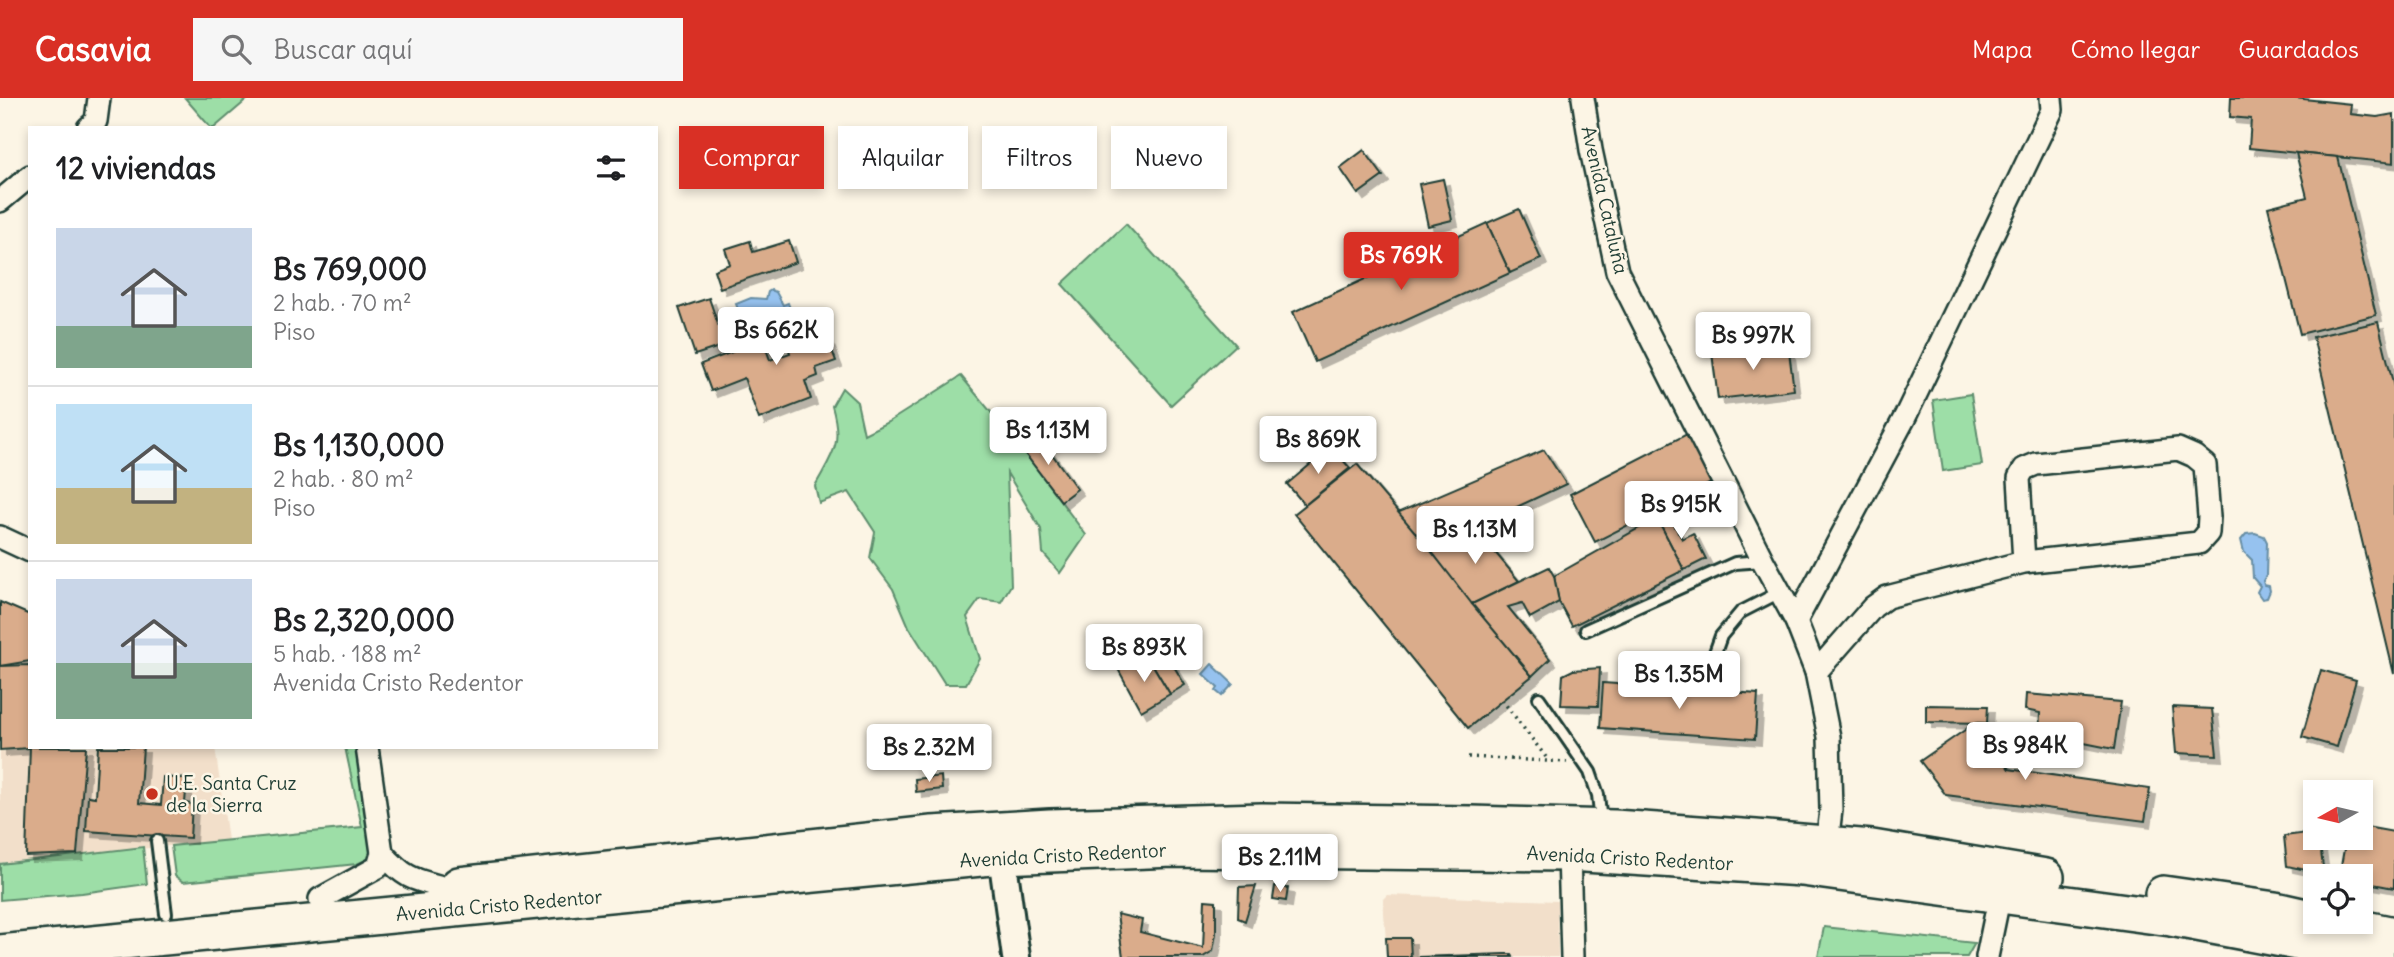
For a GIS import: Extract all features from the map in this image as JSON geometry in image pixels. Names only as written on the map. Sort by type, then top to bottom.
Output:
[{"type":"highway","name":"Avenida Cristo Redentor","points":[[0,930],[442,887],[932,834],[1050,827],[1262,821],[1602,828],[1872,848],[2303,916]]},
{"type":"highway","name":"Avenida Cristo Redentor","points":[[0,953],[1002,856],[1173,849],[1569,853],[1802,868],[2171,918],[2376,957]]},
{"type":"highway","points":[[2373,931],[2394,935]]},
{"type":"street","points":[[90,126],[96,121],[99,98]]},
{"type":"street","name":"Avenida Cataluña","points":[[1583,98],[1591,150],[1617,271],[1796,621],[1816,671],[1829,737],[1831,810],[1827,844]]},
{"type":"street","points":[[1796,621],[1905,417],[2052,110],[2051,98]]},
{"type":"street","points":[[0,201],[28,178]]},
{"type":"street","points":[[1816,671],[1873,607],[1886,597],[2024,562],[2199,543],[2208,533],[2205,465],[2194,456],[2178,449],[2036,464],[2024,469],[2019,478],[2024,562]]},
{"type":"street","points":[[0,537],[28,550]]},
{"type":"street","points":[[320,899],[377,867],[382,853],[367,749]]},
{"type":"street","points":[[382,853],[398,871],[409,878],[442,887]]},
{"type":"street","points":[[1569,853],[1572,957]]},
{"type":"street","points":[[1002,856],[1016,957]]},
{"type":"street","points":[[1987,957],[2000,894]]},
{"type":"lane","points":[[1586,630],[1716,574],[1735,563],[1763,561]]},
{"type":"lane","points":[[1707,675],[1721,636],[1741,612],[1780,592]]},
{"type":"lane","points":[[1539,698],[1590,772],[1598,795],[1602,828]]},
{"type":"lane","points":[[157,841],[166,914]]},
{"type":"path","points":[[1502,700],[1549,761]]},
{"type":"path","points":[[1468,757],[1584,763]]},
{"type":"shaded area","points":[[0,602],[28,614],[28,749],[215,749],[228,840],[0,863]]},
{"type":"shaded area","points":[[1387,895],[1557,901],[1558,957],[1387,957],[1383,899]]},
{"type":"green space","points":[[185,98],[249,98],[216,126],[209,126]]},
{"type":"green space","points":[[1126,224],[1236,345],[1171,405],[1062,284]]},
{"type":"green space","points":[[961,376],[1020,447],[1086,535],[1060,573],[1043,553],[1041,529],[1007,473],[1011,585],[1001,602],[980,599],[967,617],[980,659],[966,684],[945,684],[909,627],[893,589],[870,558],[875,532],[849,492],[819,503],[815,486],[834,448],[837,430],[832,406],[842,388],[857,402],[864,434],[890,421]]},
{"type":"green space","points":[[1971,394],[1982,465],[1943,471],[1933,400]]},
{"type":"green space","points":[[345,749],[359,749],[375,849],[370,858],[357,864],[183,882],[175,876],[171,846],[362,827]]},
{"type":"green space","points":[[143,847],[147,884],[0,900],[0,864]]},
{"type":"green space","points":[[1824,927],[1975,943],[1967,957],[1818,957]]},
{"type":"water","points":[[771,290],[776,292],[783,305],[788,303],[792,314],[773,320],[770,315],[744,325],[736,304],[751,298],[766,299]]},
{"type":"water","points":[[2246,534],[2264,536],[2267,542],[2266,576],[2263,581],[2270,591],[2267,598],[2262,599],[2257,592],[2260,586],[2253,578],[2252,560],[2244,552],[2241,540]]},
{"type":"water","points":[[1212,664],[1233,684],[1222,696],[1216,691],[1218,688],[1203,674]]},
{"type":"building","points":[[2231,98],[2294,98],[2351,104],[2350,114],[2377,117],[2394,114],[2394,163],[2249,148],[2251,119],[2230,117]]},
{"type":"building","points":[[1364,150],[1383,176],[1358,194],[1340,168]]},
{"type":"building","points":[[2296,153],[2338,157],[2376,315],[2300,334],[2268,207],[2307,197]]},
{"type":"building","points":[[1443,179],[1452,220],[1428,226],[1419,184]]},
{"type":"building","points":[[1519,209],[1541,259],[1510,273],[1487,223]]},
{"type":"building","points":[[1487,223],[1510,273],[1315,362],[1293,312]]},
{"type":"building","points":[[750,241],[753,252],[789,241],[796,262],[720,288],[714,270],[730,264],[725,249]]},
{"type":"building","points":[[709,298],[725,345],[695,355],[679,308]]},
{"type":"building","points":[[817,311],[836,361],[816,368],[818,376],[805,381],[811,399],[759,419],[744,378],[711,391],[701,364],[763,340],[770,360],[790,353],[780,324]]},
{"type":"building","points":[[2378,322],[2394,387],[2394,674],[2313,337]]},
{"type":"building","points":[[1788,344],[1794,390],[1718,399],[1712,353]]},
{"type":"building","points":[[1037,433],[1077,489],[1061,501],[1020,447]]},
{"type":"building","points":[[1689,433],[1713,482],[1595,542],[1570,494]]},
{"type":"building","points":[[1331,447],[1350,468],[1305,505],[1287,484]]},
{"type":"building","points":[[1544,450],[1566,484],[1474,527],[1432,552],[1397,513]]},
{"type":"building","points":[[1357,464],[1532,676],[1468,728],[1294,514]]},
{"type":"building","points":[[1679,507],[1684,517],[1673,523],[1682,539],[1693,533],[1706,559],[1684,570],[1657,518]]},
{"type":"building","points":[[1657,518],[1684,570],[1572,626],[1559,602],[1554,576]]},
{"type":"building","points":[[1474,527],[1519,581],[1472,604],[1432,552]]},
{"type":"building","points":[[1549,567],[1554,576],[1559,602],[1530,618],[1522,603],[1508,607],[1550,659],[1532,676],[1472,604]]},
{"type":"building","points":[[0,602],[28,614],[28,661],[0,666]]},
{"type":"building","points":[[1166,653],[1185,685],[1170,694],[1151,662]]},
{"type":"building","points":[[1135,660],[1140,670],[1151,662],[1170,694],[1141,711],[1118,669]]},
{"type":"building","points":[[28,665],[28,748],[0,750],[0,666]]},
{"type":"building","points":[[1600,668],[1598,706],[1561,705],[1563,675],[1573,670]]},
{"type":"building","points":[[2321,670],[2356,680],[2337,747],[2302,737]]},
{"type":"building","points":[[1603,683],[1758,694],[1755,739],[1600,728]]},
{"type":"building","points":[[2026,694],[2121,702],[2114,749],[2039,734],[2040,713],[2025,710]]},
{"type":"building","points":[[1926,705],[1988,706],[1987,723],[1926,722]]},
{"type":"building","points":[[2172,707],[2212,709],[2217,755],[2176,753]]},
{"type":"building","points":[[1975,723],[2009,769],[2150,789],[2145,821],[1946,795],[1920,761]]},
{"type":"building","points":[[30,749],[86,749],[77,854],[26,856]]},
{"type":"building","name":"U.E. Santa Cruz de la Sierra","points":[[98,749],[143,749],[139,803],[161,805],[163,777],[187,779],[185,803],[192,804],[190,838],[86,831],[88,796],[95,797]]},
{"type":"building","points":[[941,776],[942,789],[916,792],[915,779]]},
{"type":"building","points":[[2373,828],[2394,832],[2394,888],[2373,884],[2373,864],[2341,864],[2344,850],[2373,850]]},
{"type":"building","points":[[2303,834],[2303,850],[2321,850],[2323,864],[2303,864],[2303,869],[2287,866],[2284,836]]},
{"type":"building","points":[[1256,886],[1245,921],[1238,918],[1239,887]]},
{"type":"building","points":[[1275,886],[1288,888],[1286,901],[1273,899]]},
{"type":"building","points":[[1205,900],[1216,901],[1213,951],[1203,957],[1123,957],[1117,914],[1142,920],[1140,932],[1203,948]]},
{"type":"building","points":[[1386,938],[1410,938],[1411,957],[1387,957]]},
{"type":"building","points":[[1512,954],[1513,957],[1417,957]]},
{"type":"place","name":"U.E. Santa Cruz de la Sierra","points":[[152,794]]}]
